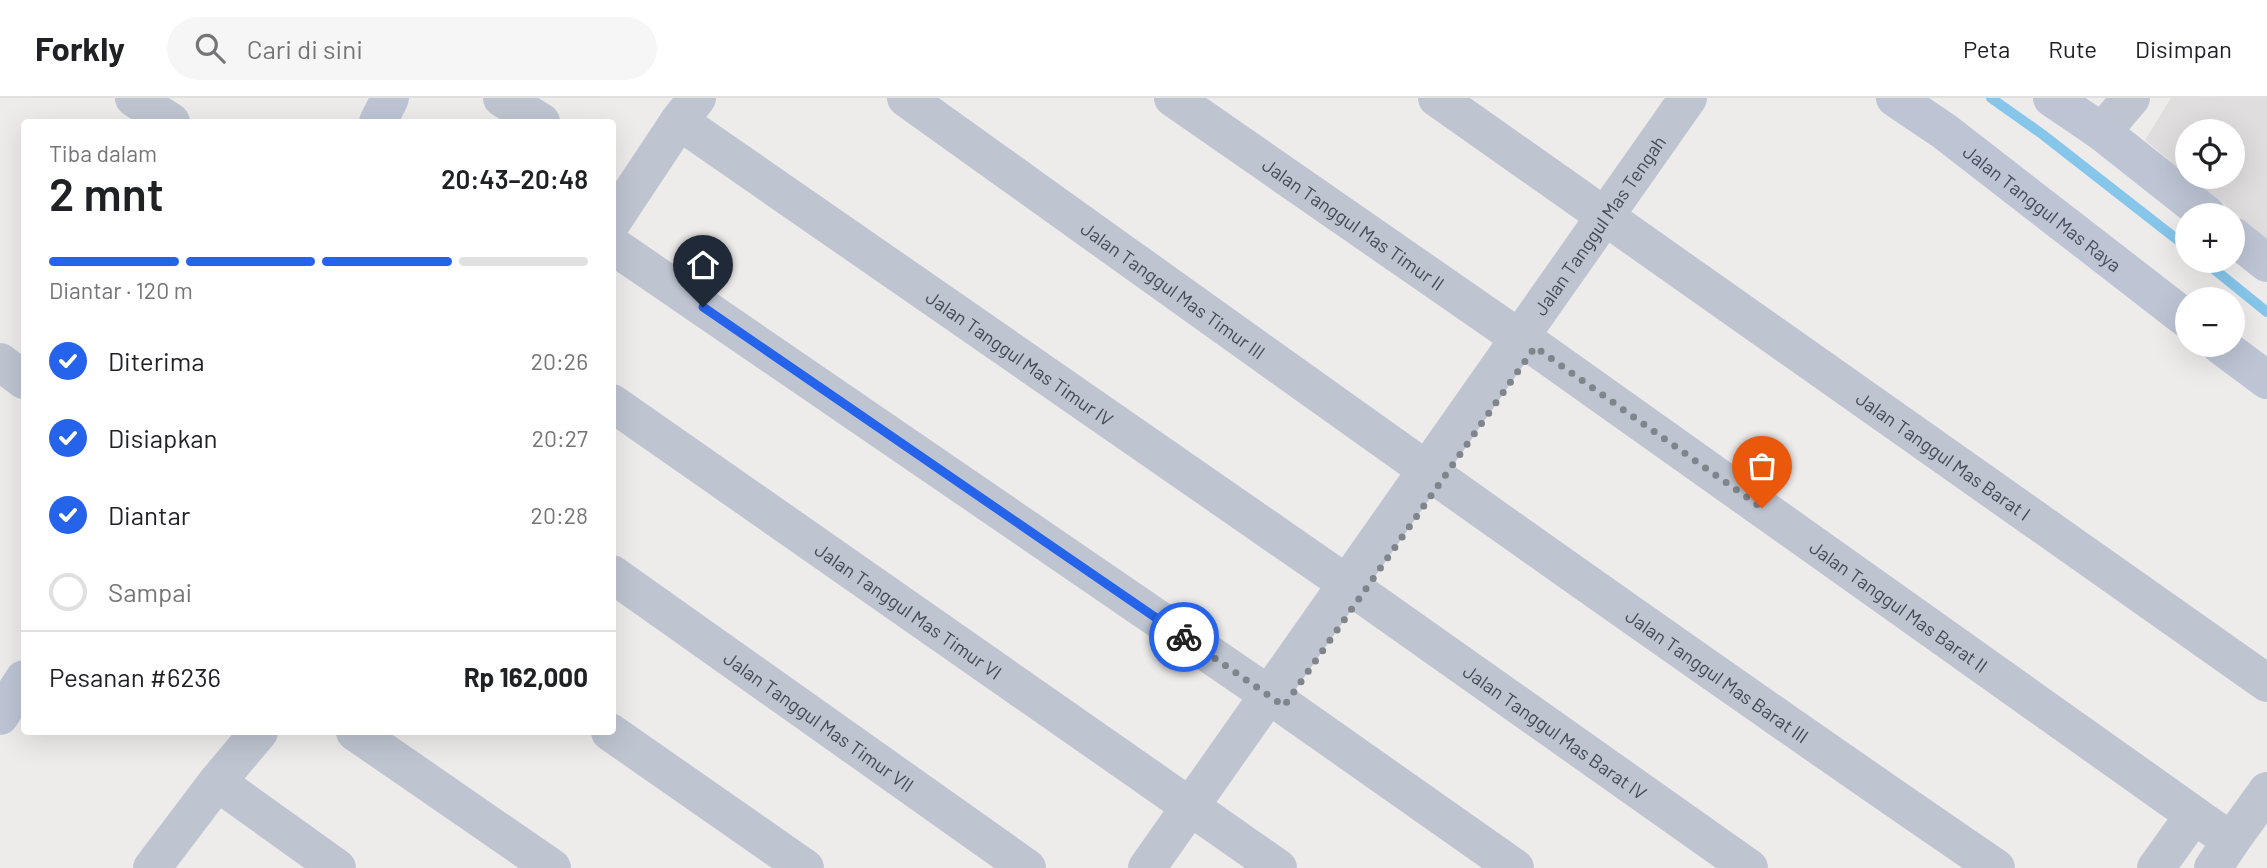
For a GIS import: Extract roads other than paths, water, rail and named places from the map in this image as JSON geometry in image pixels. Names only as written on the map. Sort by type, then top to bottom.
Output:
[{"type":"street","points":[[134,98],[166,119]]},
{"type":"street","points":[[380,119],[390,98]]},
{"type":"street","name":"Jalan Tanggul Mas Timur III","points":[[906,98],[1434,475]]},
{"type":"street","name":"Jalan Tanggul Mas Timur II","points":[[1173,98],[1527,343]]},
{"type":"street","name":"Jalan Tanggul Mas Barat I","points":[[1437,98],[2267,683]]},
{"type":"street","name":"Jalan Tanggul Mas Tengah","points":[[1147,868],[1198,812],[1355,589],[1612,221],[1688,98]]},
{"type":"street","name":"Jalan Tanggul Mas Tengah","points":[[1612,221],[1709,98]]},
{"type":"street","name":"Jalan Tanggul Mas Raya","points":[[1895,98],[1944,131],[2175,310]]},
{"type":"street","points":[[2052,98],[2102,132],[2192,203]]},
{"type":"street","points":[[2102,132],[2131,98]]},
{"type":"street","points":[[616,208],[624,180],[688,110]]},
{"type":"street","name":"Jalan Tanggul Mas Timur IV","points":[[688,110],[1355,589]]},
{"type":"street","points":[[2245,245],[2267,262]]},
{"type":"street","points":[[616,248],[1277,700],[1514,868]]},
{"type":"street","name":"Jalan Tanggul Mas Barat II","points":[[1527,343],[2194,815],[2222,855]]},
{"type":"street","points":[[2236,357],[2267,380]]},
{"type":"street","points":[[0,362],[21,378]]},
{"type":"street","name":"Jalan Tanggul Mas Timur VI","points":[[616,405],[1278,868]]},
{"type":"street","name":"Jalan Tanggul Mas Barat III","points":[[1434,475],[1996,868]]},
{"type":"street","name":"Jalan Tanggul Mas Timur VII","points":[[616,577],[1027,868]]},
{"type":"street","name":"Jalan Tanggul Mas Barat IV","points":[[1355,589],[1749,868]]},
{"type":"street","points":[[0,716],[21,684]]},
{"type":"street","points":[[152,868],[256,735]]},
{"type":"street","points":[[359,735],[552,868]]},
{"type":"street","points":[[614,735],[805,868]]},
{"type":"street","points":[[217,782],[337,868]]},
{"type":"street","points":[[2222,855],[2267,791]]},
{"type":"street","name":"Jalan Tanggul Mas Tengah","points":[[1171,868],[1198,812]]},
{"type":"street","points":[[2157,868],[2194,815]]},
{"type":"waterway","points":[[1991,98],[2042,134],[2175,238]]},
{"type":"waterway","points":[[2219,273],[2267,312]]}]
